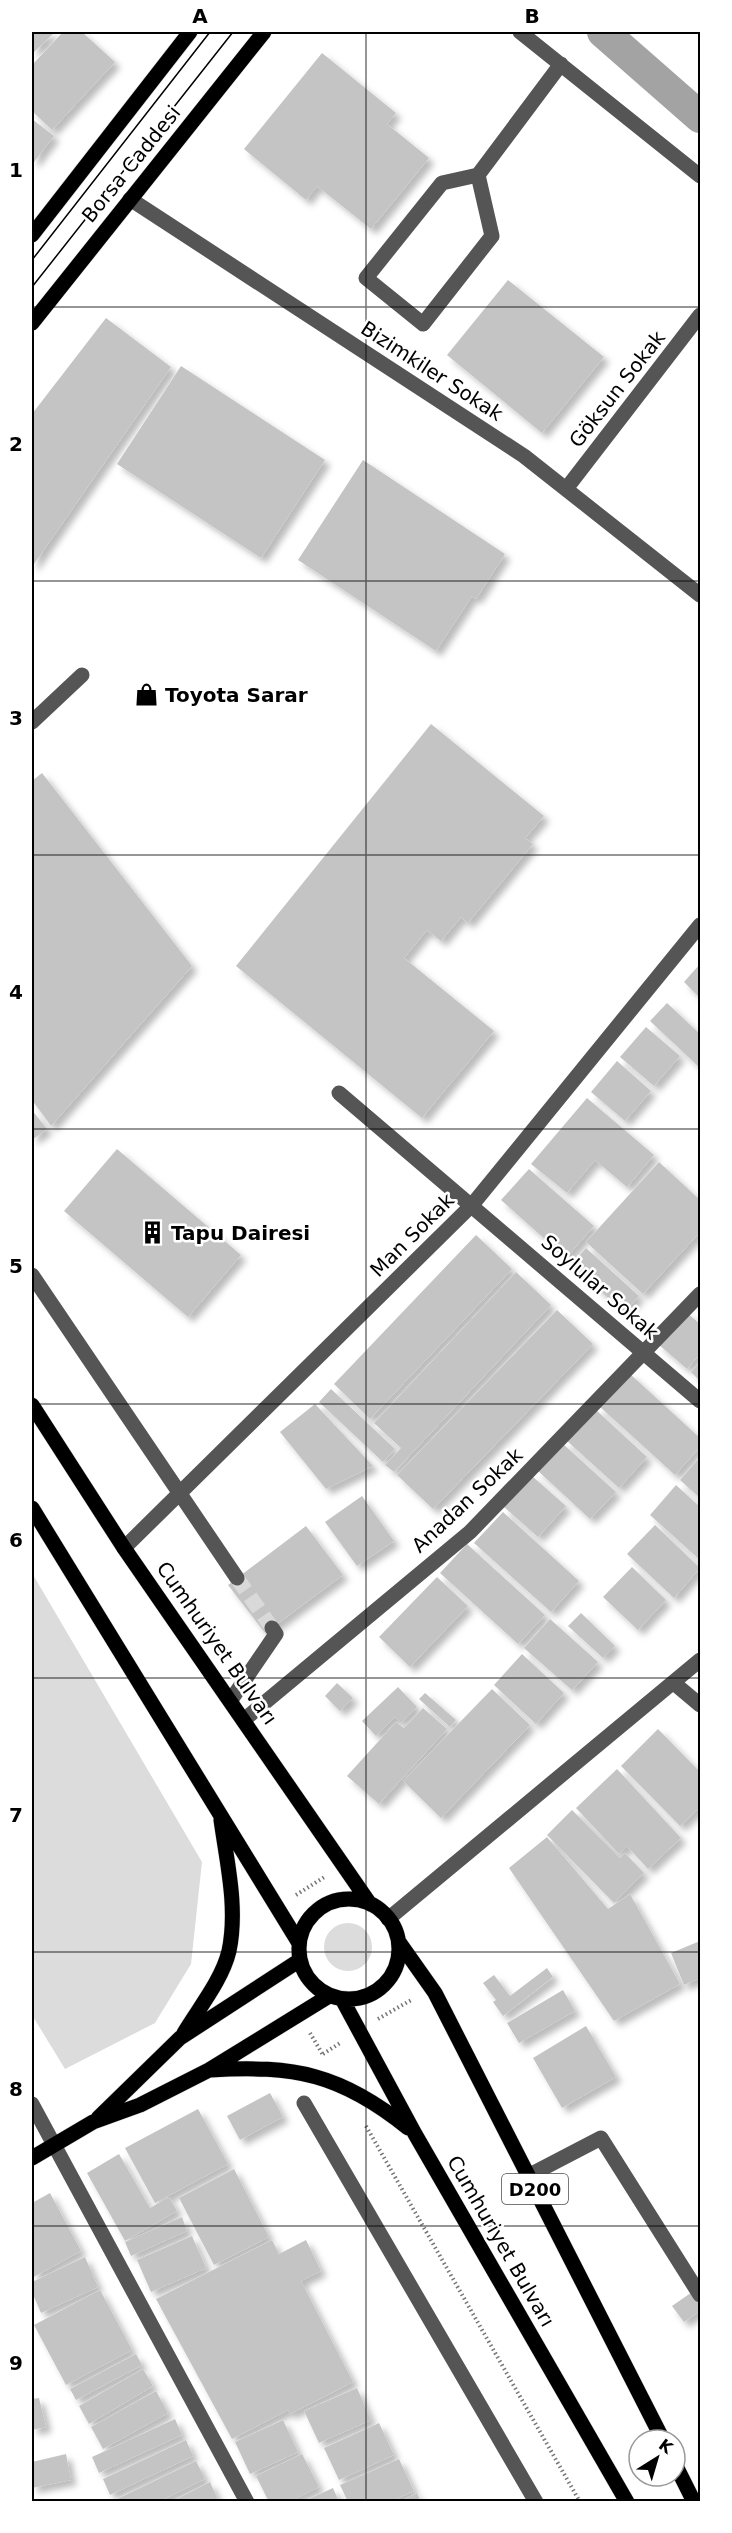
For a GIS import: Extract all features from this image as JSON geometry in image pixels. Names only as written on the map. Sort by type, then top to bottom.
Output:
[{"type":"main road","name":"Borsa Caddesi","points":[[32,235],[190,32]]},
{"type":"main road","name":"Borsa Caddesi","points":[[32,323],[264,32]]},
{"type":"main road","name":"Cumhuriyet Bulvarı","points":[[32,1405],[124,1548],[245,1719],[370,1904]]},
{"type":"main road","points":[[32,1508],[299,1943]]},
{"type":"main road","points":[[180,2038],[210,1991],[229,1952],[233,1910],[221,1815]]},
{"type":"main road","points":[[354,1899],[370,1904],[388,1919],[394,1927],[399,1942],[399,1958],[394,1973],[372,1995],[357,1999],[335,1998],[311,1983],[302,1969],[300,1934],[308,1919],[321,1907],[336,1900],[354,1899]]},
{"type":"main road","name":"D200","points":[[399,1942],[435,1993],[657,2428]]},
{"type":"main road","points":[[93,2122],[180,2038],[300,1960]]},
{"type":"main road","name":"Cumhuriyet Bulvarı","points":[[335,1998],[627,2502]]},
{"type":"main road","points":[[32,2158],[52,2144],[93,2122],[140,2105],[209,2070],[335,1998]]},
{"type":"main road","points":[[209,2070],[273,2067],[311,2074],[347,2086],[379,2104],[415,2134]]},
{"type":"main road","points":[[687,2488],[694,2502]]},
{"type":"street","points":[[520,32],[700,176]]},
{"type":"street","points":[[478,175],[492,236],[423,324],[366,278],[442,183],[478,175],[561,64]]},
{"type":"street","name":"Bizimkiler Sokak","points":[[130,199],[524,456],[700,595]]},
{"type":"street","name":"Göksun Sokak","points":[[566,489],[700,315]]},
{"type":"street","points":[[32,722],[82,675]]},
{"type":"street","name":"Man Sokak","points":[[124,1548],[472,1205],[700,925]]},
{"type":"street","name":"Soylular Sokak","points":[[339,1093],[700,1401]]},
{"type":"street","points":[[32,1275],[237,1578]]},
{"type":"street","name":"Anadan Sokak","points":[[245,1719],[470,1532],[700,1294]]},
{"type":"street","points":[[231,1700],[276,1634],[272,1628]]},
{"type":"street","points":[[388,1919],[675,1684],[700,1660]]},
{"type":"street","points":[[675,1684],[700,1705]]},
{"type":"street","points":[[304,2103],[536,2502]]},
{"type":"street","points":[[32,2104],[247,2502]]},
{"type":"street","points":[[528,2176],[601,2138],[700,2295]]},
{"type":"path","points":[[288,1900],[334,1871]]},
{"type":"path","points":[[369,2024],[413,1999]]},
{"type":"path","points":[[304,2025],[326,2059]]},
{"type":"path","points":[[322,2054],[340,2043]]},
{"type":"path","points":[[362,2120],[580,2502]]},
{"type":"shaded area","points":[[32,1573],[202,1862],[191,1964],[155,2023],[65,2069],[32,2015]]},
{"type":"shaded area","points":[[348,1923],[365,1930],[372,1947],[365,1964],[348,1971],[331,1964],[324,1947],[331,1930]]},
{"type":"building","points":[[32,32],[55,32],[32,54]]},
{"type":"building","points":[[63,32],[82,32],[115,62],[52,130],[32,111],[32,65]]},
{"type":"building","points":[[322,53],[396,113],[387,124],[429,158],[371,229],[317,186],[306,200],[244,149]]},
{"type":"building","points":[[32,119],[54,136],[34,162],[32,161]]},
{"type":"building","points":[[508,280],[604,357],[542,433],[447,355]]},
{"type":"building","points":[[106,318],[171,367],[32,567],[32,414]]},
{"type":"building","points":[[181,366],[325,460],[261,558],[117,464]]},
{"type":"building","points":[[363,460],[505,554],[476,599],[472,596],[436,651],[298,560]]},
{"type":"building","points":[[431,724],[544,816],[525,838],[533,844],[468,923],[461,917],[441,941],[427,930],[404,958],[494,1031],[422,1118],[236,966]]},
{"type":"building","points":[[42,773],[192,966],[51,1126],[32,1100],[32,781]]},
{"type":"building","points":[[700,964],[700,998],[684,982]]},
{"type":"building","points":[[667,1003],[700,1034],[700,1068],[650,1021]]},
{"type":"building","points":[[646,1027],[680,1056],[654,1086],[620,1057]]},
{"type":"building","points":[[617,1061],[651,1091],[625,1121],[591,1092]]},
{"type":"building","points":[[587,1098],[654,1155],[627,1187],[595,1160],[567,1193],[531,1164]]},
{"type":"building","points":[[32,1110],[47,1129],[32,1140]]},
{"type":"building","name":"Tapu Dairesi","points":[[117,1149],[241,1255],[188,1317],[64,1211]]},
{"type":"building","points":[[659,1162],[700,1200],[700,1232],[643,1294],[586,1242]]},
{"type":"building","points":[[529,1169],[594,1226],[566,1258],[501,1200]]},
{"type":"building","points":[[476,1235],[512,1269],[370,1419],[334,1384]]},
{"type":"building","points":[[586,1248],[639,1296],[624,1312],[571,1265]]},
{"type":"building","points":[[516,1272],[551,1305],[394,1472],[385,1465],[401,1448],[374,1423]]},
{"type":"building","points":[[557,1310],[593,1344],[433,1509],[397,1475]]},
{"type":"building","points":[[686,1312],[700,1324],[700,1354],[687,1369],[658,1344]]},
{"type":"building","points":[[700,1362],[700,1381],[691,1372]]},
{"type":"building","points":[[629,1373],[700,1438],[700,1447],[675,1475],[599,1406]]},
{"type":"building","points":[[331,1389],[395,1449],[383,1462],[319,1402]]},
{"type":"building","points":[[315,1404],[373,1466],[326,1489],[280,1432]]},
{"type":"building","points":[[595,1409],[647,1457],[619,1488],[566,1440]]},
{"type":"building","points":[[562,1443],[616,1492],[590,1519],[537,1470]]},
{"type":"building","points":[[700,1457],[700,1498],[680,1480]]},
{"type":"building","points":[[532,1476],[566,1506],[538,1537],[504,1507]]},
{"type":"building","points":[[676,1485],[700,1507],[700,1560],[650,1515]]},
{"type":"building","points":[[362,1496],[394,1541],[357,1566],[325,1522]]},
{"type":"building","points":[[503,1512],[579,1581],[551,1612],[474,1543]]},
{"type":"building","points":[[655,1525],[700,1568],[674,1598],[627,1554]]},
{"type":"building","points":[[306,1526],[343,1575],[265,1633],[228,1585]]},
{"type":"building","points":[[467,1544],[545,1615],[518,1644],[440,1573]]},
{"type":"building","points":[[632,1567],[666,1600],[638,1630],[603,1597]]},
{"type":"building","points":[[437,1577],[468,1606],[410,1667],[379,1637]]},
{"type":"building","points":[[581,1613],[615,1646],[603,1658],[568,1626]]},
{"type":"building","points":[[550,1619],[598,1662],[572,1690],[524,1648]]},
{"type":"building","points":[[522,1654],[564,1693],[536,1724],[494,1685]]},
{"type":"building","points":[[337,1683],[353,1698],[340,1711],[325,1696]]},
{"type":"building","points":[[398,1687],[417,1707],[401,1723],[395,1717],[376,1736],[362,1721]]},
{"type":"building","points":[[492,1689],[530,1725],[441,1818],[403,1781]]},
{"type":"building","points":[[425,1693],[456,1720],[450,1727],[419,1699]]},
{"type":"building","points":[[423,1708],[447,1729],[379,1804],[347,1776],[396,1722],[404,1728]]},
{"type":"building","points":[[658,1729],[700,1772],[700,1807],[680,1826],[621,1766]]},
{"type":"building","points":[[617,1769],[681,1838],[648,1869],[627,1846],[619,1854],[576,1808]]},
{"type":"building","points":[[572,1810],[620,1858],[625,1853],[644,1873],[614,1903],[547,1835]]},
{"type":"building","points":[[547,1837],[608,1909],[630,1894],[680,1984],[614,2021],[509,1868]]},
{"type":"building","points":[[700,1941],[700,1978],[684,1985],[671,1953]]},
{"type":"building","points":[[547,1968],[553,1977],[503,2016],[493,2002],[496,2000],[483,1983],[494,1975],[510,1996]]},
{"type":"building","points":[[563,1990],[575,2011],[519,2043],[507,2023]]},
{"type":"building","points":[[586,2026],[616,2077],[562,2108],[533,2058]]},
{"type":"building","points":[[270,2093],[283,2117],[240,2140],[227,2116]]},
{"type":"building","points":[[198,2109],[228,2164],[155,2203],[125,2148]]},
{"type":"building","points":[[119,2154],[150,2208],[169,2197],[177,2211],[125,2241],[87,2173]]},
{"type":"building","points":[[234,2169],[269,2237],[214,2265],[179,2198]]},
{"type":"building","points":[[50,2193],[81,2251],[32,2278],[32,2203]]},
{"type":"building","points":[[182,2217],[187,2231],[131,2256],[125,2242]]},
{"type":"building","points":[[192,2236],[206,2268],[151,2292],[137,2260]]},
{"type":"building","points":[[272,2240],[279,2254],[306,2240],[321,2271],[301,2281],[353,2382],[290,2414],[288,2410],[232,2439],[156,2299]]},
{"type":"building","points":[[85,2257],[98,2287],[41,2313],[32,2292],[32,2282]]},
{"type":"building","points":[[100,2290],[132,2350],[66,2385],[34,2325]]},
{"type":"building","points":[[695,2290],[700,2298],[700,2311],[684,2322],[672,2306]]},
{"type":"building","points":[[136,2354],[142,2365],[76,2400],[70,2389]]},
{"type":"building","points":[[143,2369],[153,2386],[89,2424],[79,2406]]},
{"type":"building","points":[[357,2388],[371,2420],[319,2443],[304,2411]]},
{"type":"building","points":[[156,2391],[168,2413],[103,2449],[91,2427]]},
{"type":"building","points":[[39,2398],[46,2427],[32,2430],[32,2399]]},
{"type":"building","points":[[175,2419],[182,2435],[99,2473],[92,2457]]},
{"type":"building","points":[[283,2420],[298,2452],[250,2474],[235,2442]]},
{"type":"building","points":[[379,2423],[394,2455],[339,2480],[324,2448]]},
{"type":"building","points":[[186,2440],[193,2456],[110,2495],[103,2479]]},
{"type":"building","points":[[66,2454],[71,2480],[32,2488],[32,2462]]},
{"type":"building","points":[[302,2454],[319,2487],[289,2502],[269,2502],[256,2476]]},
{"type":"building","points":[[399,2459],[414,2491],[390,2502],[348,2502],[340,2485]]},
{"type":"building","points":[[196,2461],[205,2479],[158,2502],[116,2502],[115,2500]]},
{"type":"building","points":[[210,2482],[219,2502],[171,2502]]},
{"type":"building","points":[[333,2488],[339,2502],[302,2502]]},
{"type":"building","points":[[417,2493],[421,2502],[400,2502]]},
{"type":"waterway","points":[[603,32],[700,117]]},
{"type":"tunnel","points":[[237,1578],[272,1628]]},
{"type":"tram line","points":[[32,260],[210,32]]},
{"type":"tram line","points":[[32,287],[233,32]]},
{"type":"place","name":"Toyota Sarar","points":[[147,695]]},
{"type":"place","name":"Tapu Dairesi","points":[[153,1233]]}]
